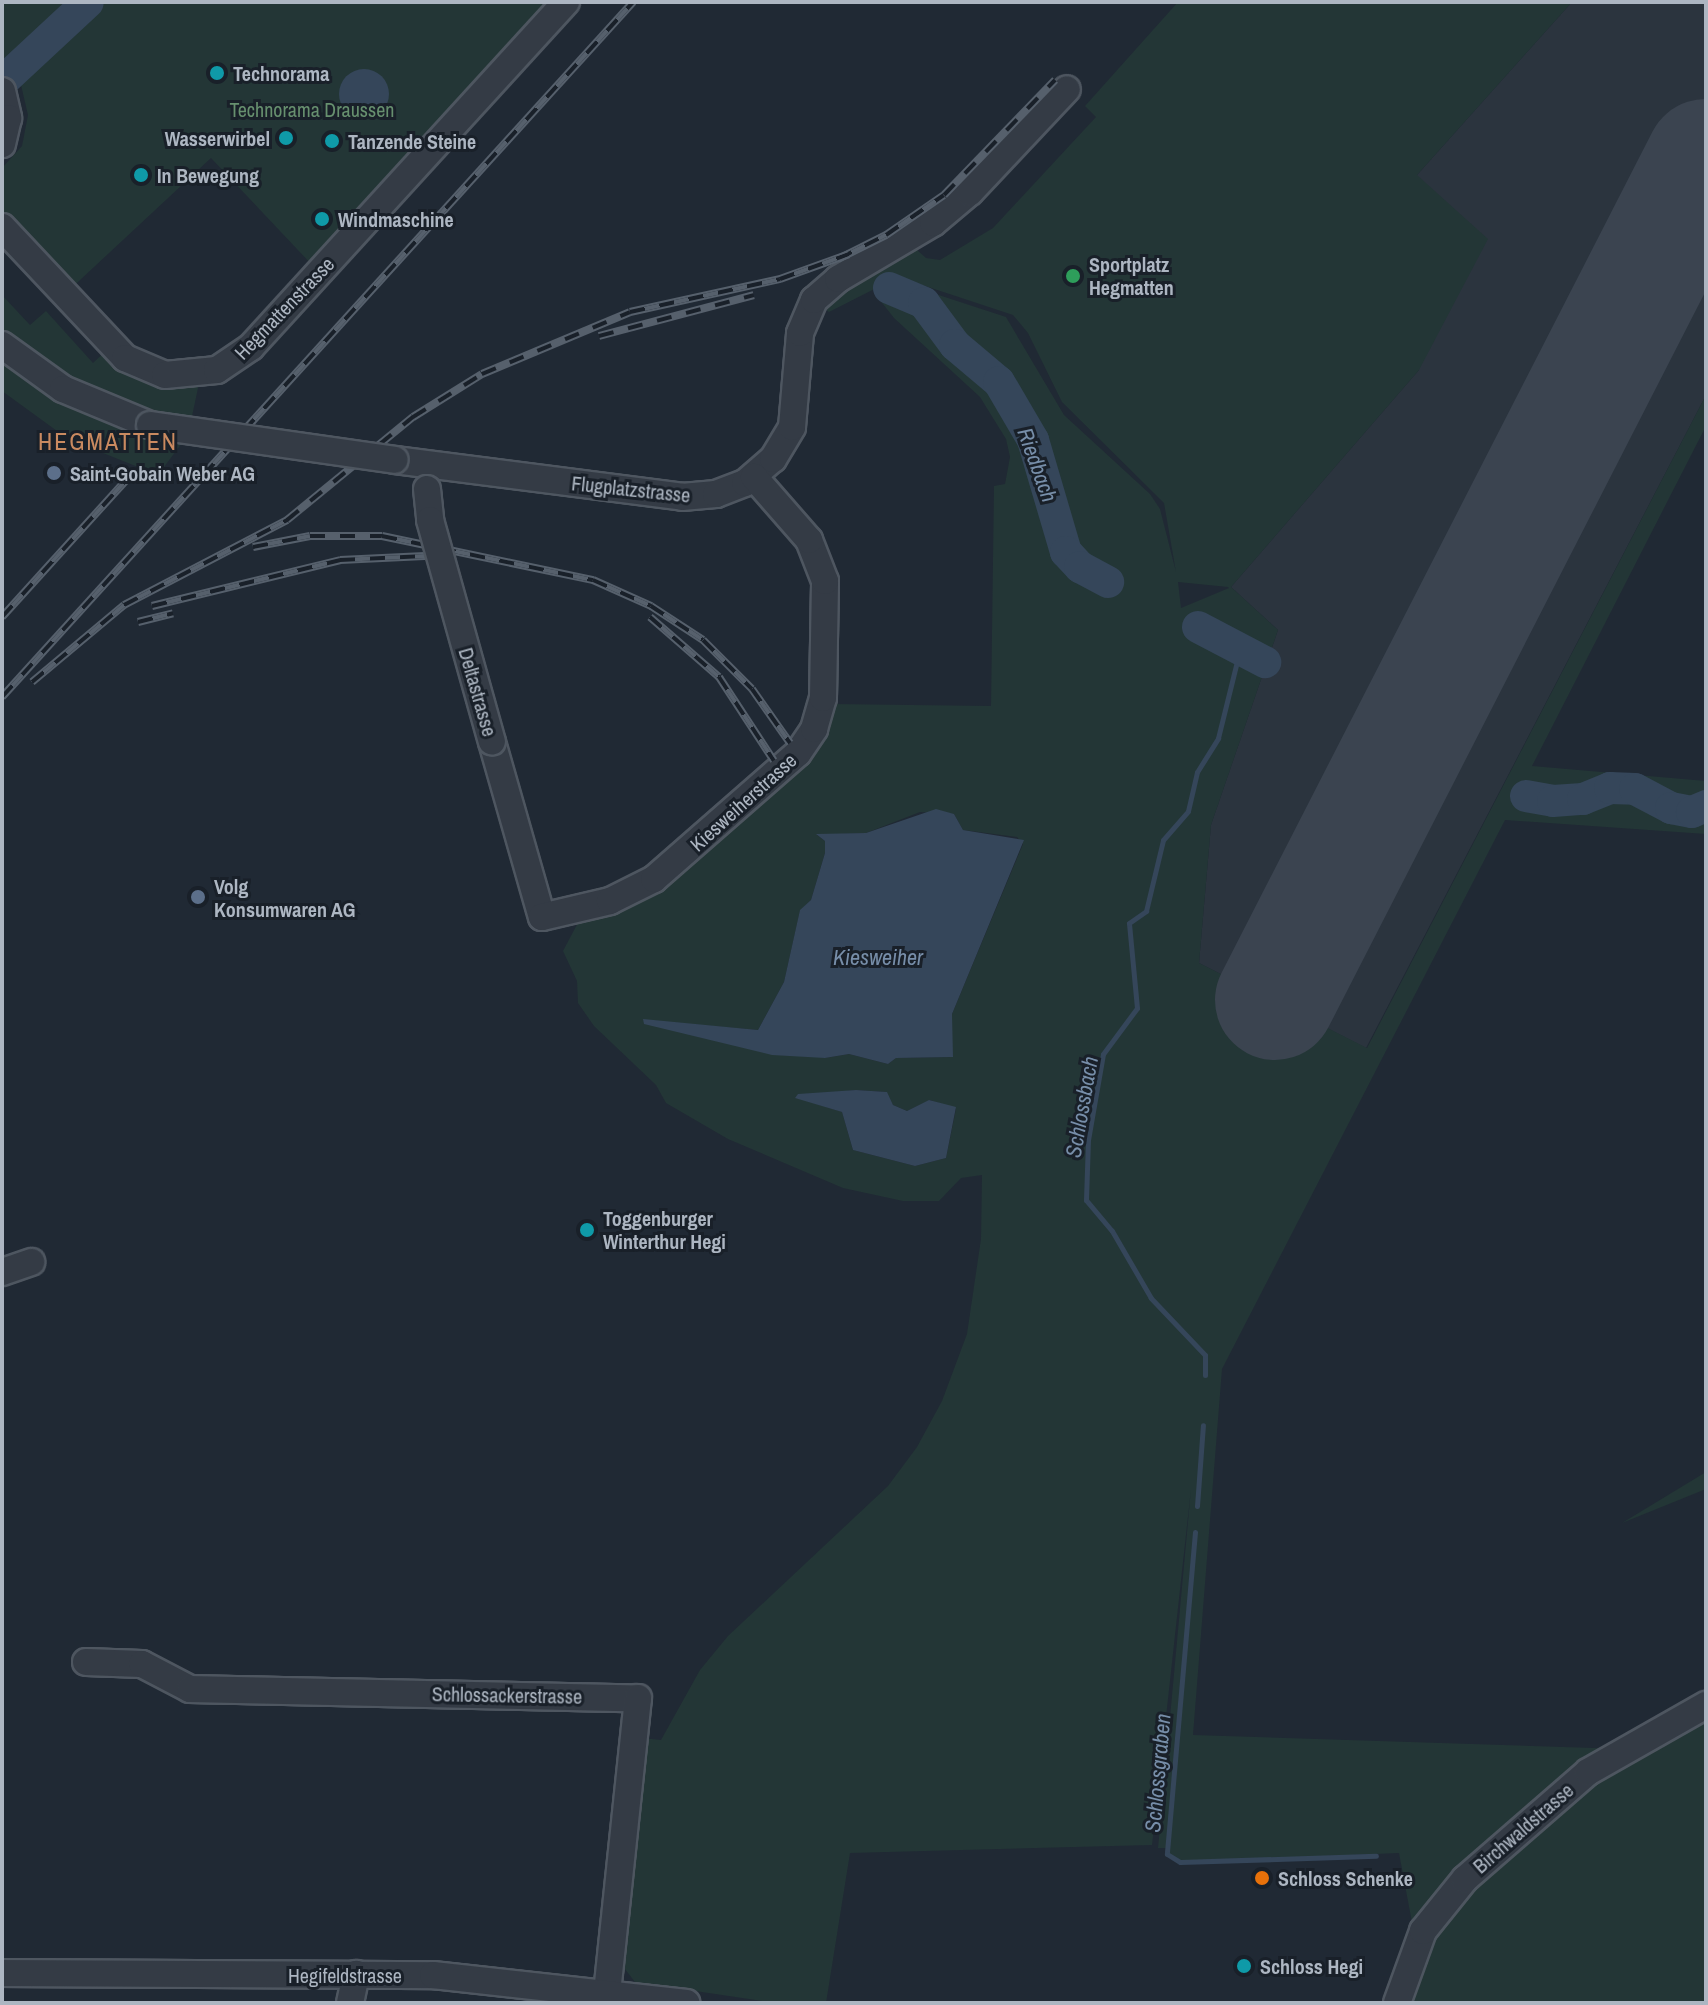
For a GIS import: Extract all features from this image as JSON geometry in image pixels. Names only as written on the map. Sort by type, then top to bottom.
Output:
[{"type":"street","name":"Hegmattenstrasse","points":[[2,227],[125,358],[165,375],[217,370],[258,339],[561,8]]},
{"type":"street","name":"Flugplatzstrasse","points":[[2,345],[63,389],[150,425],[395,460],[428,477],[682,497],[716,494],[754,477],[778,452],[795,420],[800,333],[814,300],[838,279],[933,223],[970,192],[1067,89]]},
{"type":"street","points":[[2,144],[8,125],[4,95]]},
{"type":"street","name":"Deltastrasse","points":[[428,477],[430,520],[542,917]]},
{"type":"street","name":"Kiesweiherstrasse","points":[[542,917],[610,901],[654,879],[787,764],[814,729],[824,687],[823,571],[809,540],[754,477]]},
{"type":"street","points":[[2,1272],[31,1262]]},
{"type":"street","name":"Schlossackerstrasse","points":[[86,1662],[142,1664],[190,1689],[638,1698],[607,1992]]},
{"type":"street","name":"Birchwaldstrasse","points":[[1397,2003],[1423,1931],[1472,1872],[1588,1772],[1706,1705]]},
{"type":"street","name":"Hegifeldstrasse","points":[[2,1973],[356,1974],[480,1978],[686,2003]]},
{"type":"street","points":[[350,2003],[356,1974]]},
{"type":"shaded area","points":[[1572,2],[1706,2],[1706,395],[1366,1048],[1199,963],[1211,825],[1278,630],[1231,587],[1419,370],[1417,175]]},
{"type":"green space","name":"Technorama Draussen","points":[[2,2],[554,2],[314,267],[211,158],[64,295],[2,227],[2,168],[22,146],[28,115],[21,85],[2,102]]},
{"type":"green space","points":[[1178,2],[1572,2],[1417,175],[1488,239],[1419,370],[1231,587],[1278,630],[1211,825],[1199,963],[1367,1048],[1706,395],[1706,426],[1532,766],[1706,781],[1706,834],[1505,820],[1222,1369],[1193,1735],[1625,1749],[1706,1705],[1706,2003],[1397,2003],[1416,1944],[1399,1853],[1180,1862],[1167,1854],[1167,1848],[1158,1848],[1191,1489],[1152,1845],[850,1853],[826,2003],[776,2003],[635,1982],[621,1964],[642,1738],[661,1740],[700,1670],[728,1636],[888,1486],[917,1447],[942,1401],[967,1334],[981,1239],[982,1175],[961,1178],[939,1201],[903,1201],[843,1188],[728,1139],[666,1103],[656,1085],[594,1026],[578,1003],[577,981],[563,951],[581,917],[620,906],[831,704],[991,706],[994,486],[1005,484],[1010,457],[1006,439],[980,397],[894,318],[879,299],[882,290],[902,283],[1006,317],[1064,415],[1150,494],[1160,509],[1176,572],[1164,503],[1062,402],[1028,333],[1013,315],[898,277],[829,312],[814,300],[907,241],[926,258],[940,260],[993,228],[1096,117],[1085,106]],"holes":[[[1178,582],[1228,587],[1229,588],[1181,608]],[[920,812],[954,814],[963,830],[1017,837],[1023,844],[952,1014],[952,1057],[896,1058],[888,1064],[849,1054],[825,1058],[643,1020],[758,1030],[784,982],[800,911],[811,900],[825,853],[825,841],[817,835],[866,833]],[[856,1090],[886,1092],[893,1105],[907,1111],[930,1100],[956,1109],[946,1158],[915,1166],[853,1150],[842,1112],[795,1097]]]},
{"type":"green space","points":[[2,295],[30,325],[46,311],[93,363],[111,346],[201,374],[188,435],[158,475],[68,439],[2,391]]},
{"type":"green space","points":[[1706,1472],[1706,1489],[1622,1523]]},
{"type":"water","points":[[364,69],[381,77],[389,94],[381,111],[364,119],[347,111],[339,94],[347,77]]},
{"type":"water","name":"Kiesweiher","points":[[936,809],[954,814],[963,830],[1024,840],[952,1014],[953,1057],[896,1058],[888,1064],[849,1054],[825,1058],[772,1055],[644,1024],[643,1019],[758,1030],[784,982],[800,910],[811,900],[825,853],[825,841],[816,834],[866,833]]},
{"type":"water","points":[[856,1090],[887,1092],[893,1105],[907,1111],[929,1100],[956,1107],[946,1158],[915,1166],[853,1150],[842,1112],[795,1098],[798,1094]]},
{"type":"waterway","name":"Riedbach","points":[[2,82],[88,2]]},
{"type":"waterway","name":"Riedbach","points":[[889,288],[924,303],[955,345],[999,382],[1033,440],[1066,552],[1080,567],[1108,582]]},
{"type":"waterway","name":"Riedbach","points":[[1198,627],[1265,662]]},
{"type":"waterway","name":"Schlossbach","points":[[1205,1375],[1205,1355],[1151,1298],[1112,1231],[1086,1200],[1088,1140],[1103,1054],[1137,1008],[1129,923],[1146,911],[1163,840],[1188,811],[1197,772],[1218,738],[1240,649]]},
{"type":"waterway","name":"Riedbach","points":[[1526,796],[1553,801],[1583,799],[1610,788],[1635,789],[1671,808],[1692,812],[1706,806]]},
{"type":"waterway","name":"Schlossgraben","points":[[1197,1506],[1203,1425]]},
{"type":"waterway","name":"Schlossgraben","points":[[1195,1532],[1167,1854],[1180,1862],[1376,1856]]},
{"type":"runway","points":[[1275,1000],[1706,159]]},
{"type":"railway","points":[[2,697],[633,2]]},
{"type":"railway","points":[[838,259],[886,235],[944,195],[1055,80]]},
{"type":"railway","points":[[32,682],[124,605],[287,520],[413,417],[482,374],[630,312],[780,279],[849,254]]},
{"type":"railway","points":[[599,336],[754,295]]},
{"type":"railway","points":[[2,617],[127,479]]},
{"type":"railway","points":[[253,547],[310,536],[382,536],[593,580],[651,606],[703,640],[752,689],[790,743]]},
{"type":"railway","points":[[152,606],[340,560],[446,555]]},
{"type":"railway","points":[[138,622],[173,613]]},
{"type":"railway","points":[[650,617],[719,677],[774,761]]},
{"type":"place","name":"Technorama","points":[[217,73]]},
{"type":"place","name":"Wasserwirbel","points":[[286,138]]},
{"type":"place","name":"Tanzende Steine","points":[[332,141]]},
{"type":"place","name":"In Bewegung","points":[[141,175]]},
{"type":"place","name":"Windmaschine","points":[[322,219]]},
{"type":"place","name":"Sportplatz Hegmatten","points":[[1073,276]]},
{"type":"place","name":"Saint-Gobain Weber AG","points":[[54,473]]},
{"type":"place","name":"Volg Konsumwaren AG","points":[[198,897]]},
{"type":"place","name":"Toggenburger Winterthur Hegi","points":[[587,1230]]},
{"type":"place","name":"Schloss Schenke","points":[[1262,1878]]},
{"type":"place","name":"Schloss Hegi","points":[[1244,1966]]},
{"type":"district","name":"HEGMATTEN","points":[[108,442]]}]
